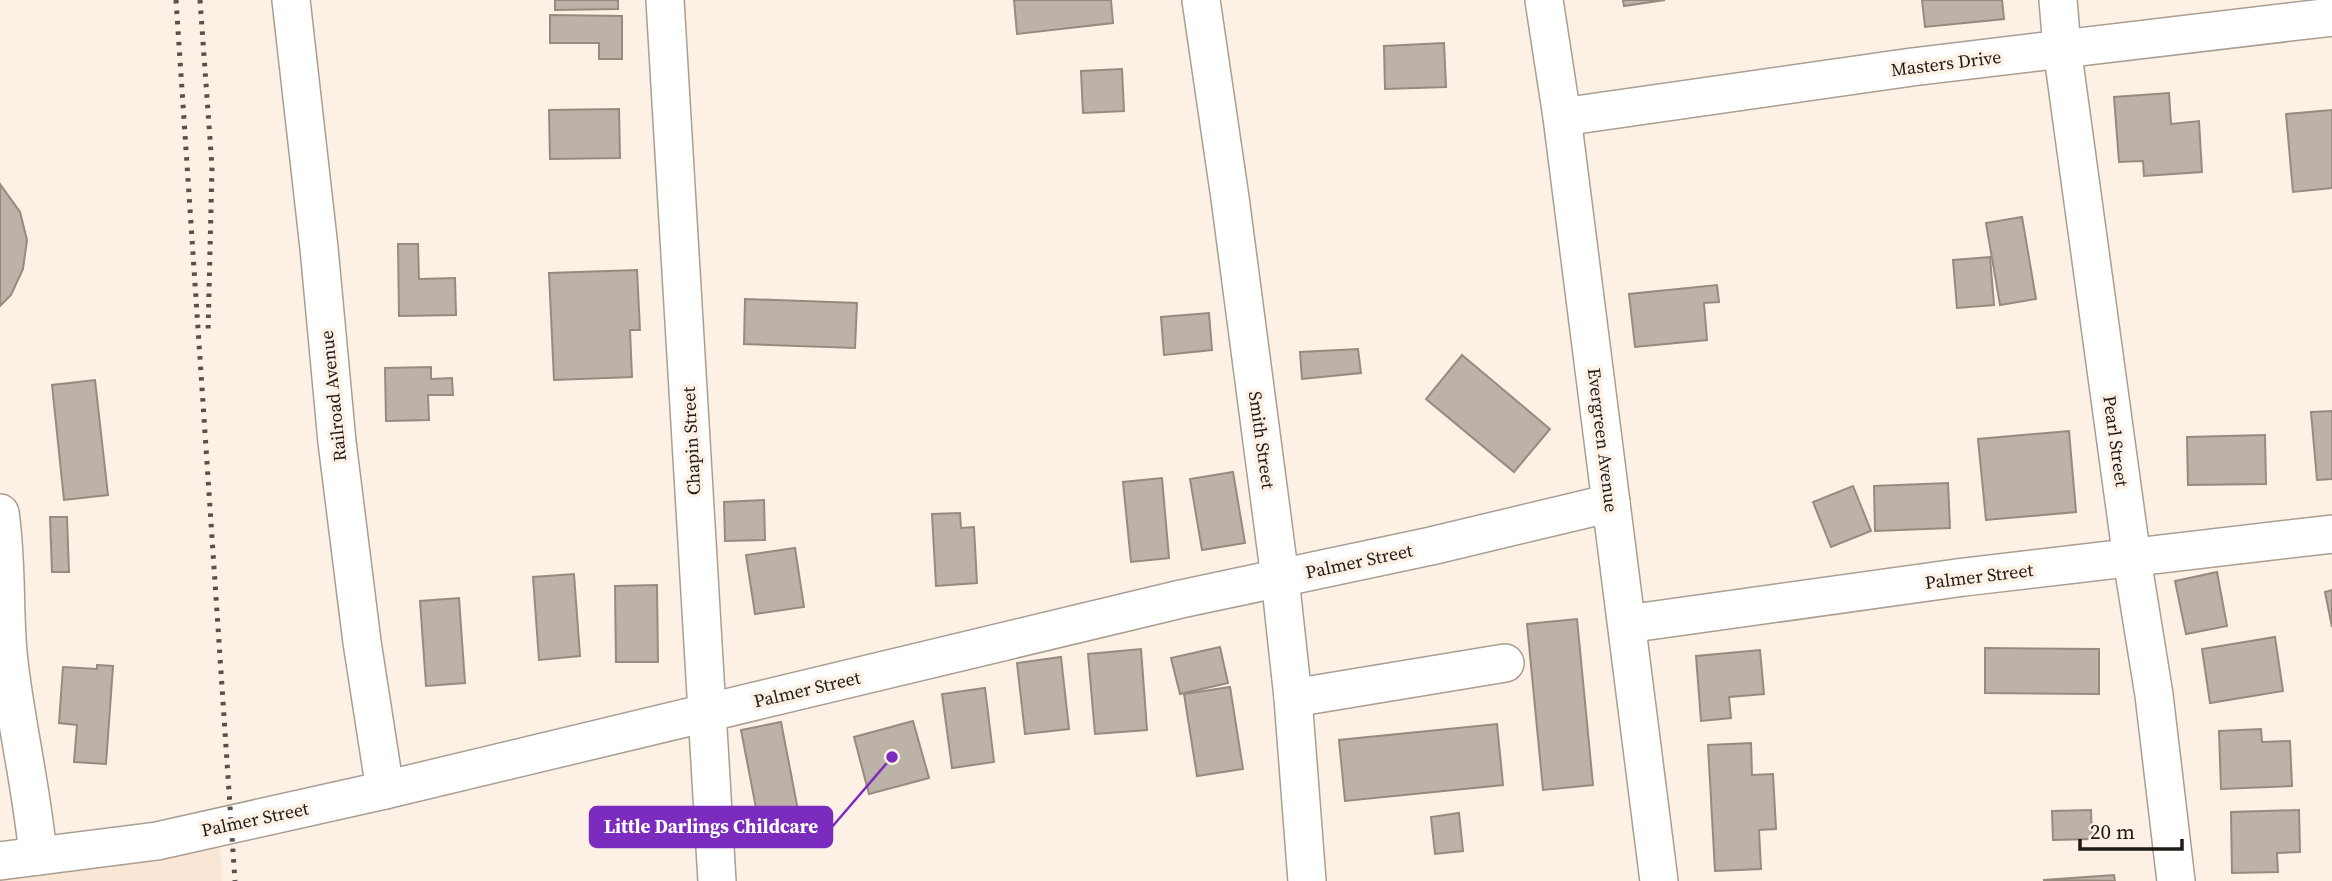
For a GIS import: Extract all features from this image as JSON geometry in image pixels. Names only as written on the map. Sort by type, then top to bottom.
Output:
[{"type":"street","name":"Railroad Avenue","points":[[291,0],[341,468],[362,642],[385,790]]},
{"type":"street","name":"Chapin Street","points":[[665,0],[717,881]]},
{"type":"street","name":"Smith Street","points":[[1201,0],[1232,211],[1280,578],[1293,698],[1307,881]]},
{"type":"street","name":"Evergreen Avenue","points":[[1544,0],[1562,117],[1659,881]]},
{"type":"street","name":"Pearl Street","points":[[2058,0],[2062,48],[2132,559],[2154,695],[2176,881]]},
{"type":"street","name":"Masters Drive","points":[[1562,117],[2062,48],[2332,17]]},
{"type":"street","name":"Palmer Street","points":[[0,861],[157,841],[385,790],[1181,599],[1431,546],[1611,503]]},
{"type":"street","points":[[2,534],[13,769],[38,856]]},
{"type":"street","name":"Palmer Street","points":[[1627,624],[1965,577],[2332,534]]},
{"type":"street","points":[[1293,698],[1505,663]]},
{"type":"shaded area","points":[[220,844],[222,881],[0,881],[9,877]]},
{"type":"building","points":[[555,0],[618,0],[618,9],[555,10]]},
{"type":"building","points":[[1014,0],[1111,0],[1113,23],[1017,34]]},
{"type":"building","points":[[1623,0],[1665,0],[1624,6]]},
{"type":"building","points":[[1922,0],[2002,0],[2004,19],[1925,27]]},
{"type":"building","points":[[550,15],[622,16],[622,59],[599,59],[599,43],[550,43]]},
{"type":"building","points":[[1444,43],[1446,87],[1385,89],[1384,46]]},
{"type":"building","points":[[1122,69],[1124,111],[1083,113],[1081,71]]},
{"type":"building","points":[[2169,93],[2171,124],[2199,121],[2202,172],[2144,176],[2143,161],[2119,162],[2114,97]]},
{"type":"building","points":[[619,109],[620,158],[550,159],[549,110]]},
{"type":"building","points":[[2332,110],[2332,188],[2293,192],[2286,114]]},
{"type":"building","points":[[0,184],[20,212],[27,240],[23,269],[11,295],[0,306]]},
{"type":"building","points":[[2022,217],[2036,299],[2000,305],[1986,223]]},
{"type":"building","points":[[398,244],[418,244],[419,279],[455,278],[456,315],[399,316]]},
{"type":"building","points":[[1990,257],[1994,305],[1957,308],[1953,260]]},
{"type":"building","points":[[637,270],[640,330],[630,330],[632,377],[554,380],[549,273]]},
{"type":"building","points":[[1717,285],[1719,302],[1704,303],[1707,340],[1635,347],[1629,294]]},
{"type":"building","points":[[745,299],[857,303],[855,348],[744,344]]},
{"type":"building","points":[[1209,313],[1212,350],[1164,355],[1161,317]]},
{"type":"building","points":[[1358,349],[1361,373],[1302,379],[1300,352]]},
{"type":"building","points":[[1462,355],[1550,429],[1514,472],[1426,399]]},
{"type":"building","points":[[431,367],[431,379],[452,378],[453,395],[428,395],[429,420],[386,421],[385,368]]},
{"type":"building","points":[[95,380],[108,495],[64,500],[52,385]]},
{"type":"building","points":[[2332,411],[2332,479],[2317,480],[2311,412]]},
{"type":"building","points":[[2069,431],[2076,512],[1986,520],[1978,439]]},
{"type":"building","points":[[2265,435],[2266,484],[2188,485],[2187,437]]},
{"type":"building","points":[[1233,472],[1245,543],[1202,550],[1190,479]]},
{"type":"building","points":[[1162,478],[1169,558],[1131,562],[1123,482]]},
{"type":"building","points":[[1948,483],[1950,528],[1875,531],[1874,486]]},
{"type":"building","points":[[1853,486],[1871,531],[1831,547],[1813,502]]},
{"type":"building","points":[[764,500],[765,540],[725,541],[724,502]]},
{"type":"building","points":[[960,513],[961,528],[974,527],[977,583],[936,586],[932,514]]},
{"type":"building","points":[[50,517],[67,517],[69,572],[52,572]]},
{"type":"building","points":[[795,548],[804,607],[755,614],[746,555]]},
{"type":"building","points":[[2217,572],[2227,626],[2186,634],[2175,581]]},
{"type":"building","points":[[574,574],[580,656],[539,660],[533,577]]},
{"type":"building","points":[[657,585],[658,662],[616,662],[615,586]]},
{"type":"building","points":[[2332,590],[2332,627],[2325,592]]},
{"type":"building","points":[[459,598],[465,683],[426,686],[420,601]]},
{"type":"building","points":[[1577,619],[1593,785],[1543,790],[1527,624]]},
{"type":"building","points":[[2275,637],[2283,691],[2210,703],[2202,649]]},
{"type":"building","points":[[1220,647],[1228,683],[1180,694],[1171,658]]},
{"type":"building","points":[[1985,648],[2099,649],[2099,694],[1985,693]]},
{"type":"building","points":[[1141,649],[1147,730],[1095,734],[1088,654]]},
{"type":"building","points":[[1760,650],[1764,694],[1729,697],[1731,718],[1701,721],[1696,656]]},
{"type":"building","points":[[1061,657],[1069,729],[1025,734],[1017,663]]},
{"type":"building","points":[[97,665],[113,666],[106,764],[74,762],[77,725],[59,723],[63,667],[97,669]]},
{"type":"building","points":[[1230,687],[1243,769],[1197,776],[1184,694]]},
{"type":"building","points":[[985,688],[994,762],[952,768],[942,694]]},
{"type":"building","points":[[913,721],[929,778],[869,794],[854,737]]},
{"type":"building","points":[[781,722],[801,826],[761,834],[741,730]]},
{"type":"building","points":[[1497,724],[1503,785],[1345,801],[1339,740]]},
{"type":"building","points":[[2261,729],[2262,742],[2290,741],[2292,786],[2221,789],[2219,731]]},
{"type":"building","points":[[1751,743],[1752,775],[1773,774],[1776,829],[1759,830],[1761,869],[1715,871],[1708,745]]},
{"type":"building","points":[[2091,810],[2092,839],[2053,840],[2052,811]]},
{"type":"building","points":[[2299,810],[2300,852],[2277,853],[2278,872],[2232,873],[2231,812]]},
{"type":"building","points":[[1459,813],[1463,851],[1435,854],[1431,817]]},
{"type":"building","points":[[2114,875],[2115,881],[2043,880]]},
{"type":"railway","points":[[176,0],[235,881]]},
{"type":"railway","points":[[200,0],[212,167],[208,334]]},
{"type":"place","name":"Little Darlings Childcare","points":[[892,757]]}]
